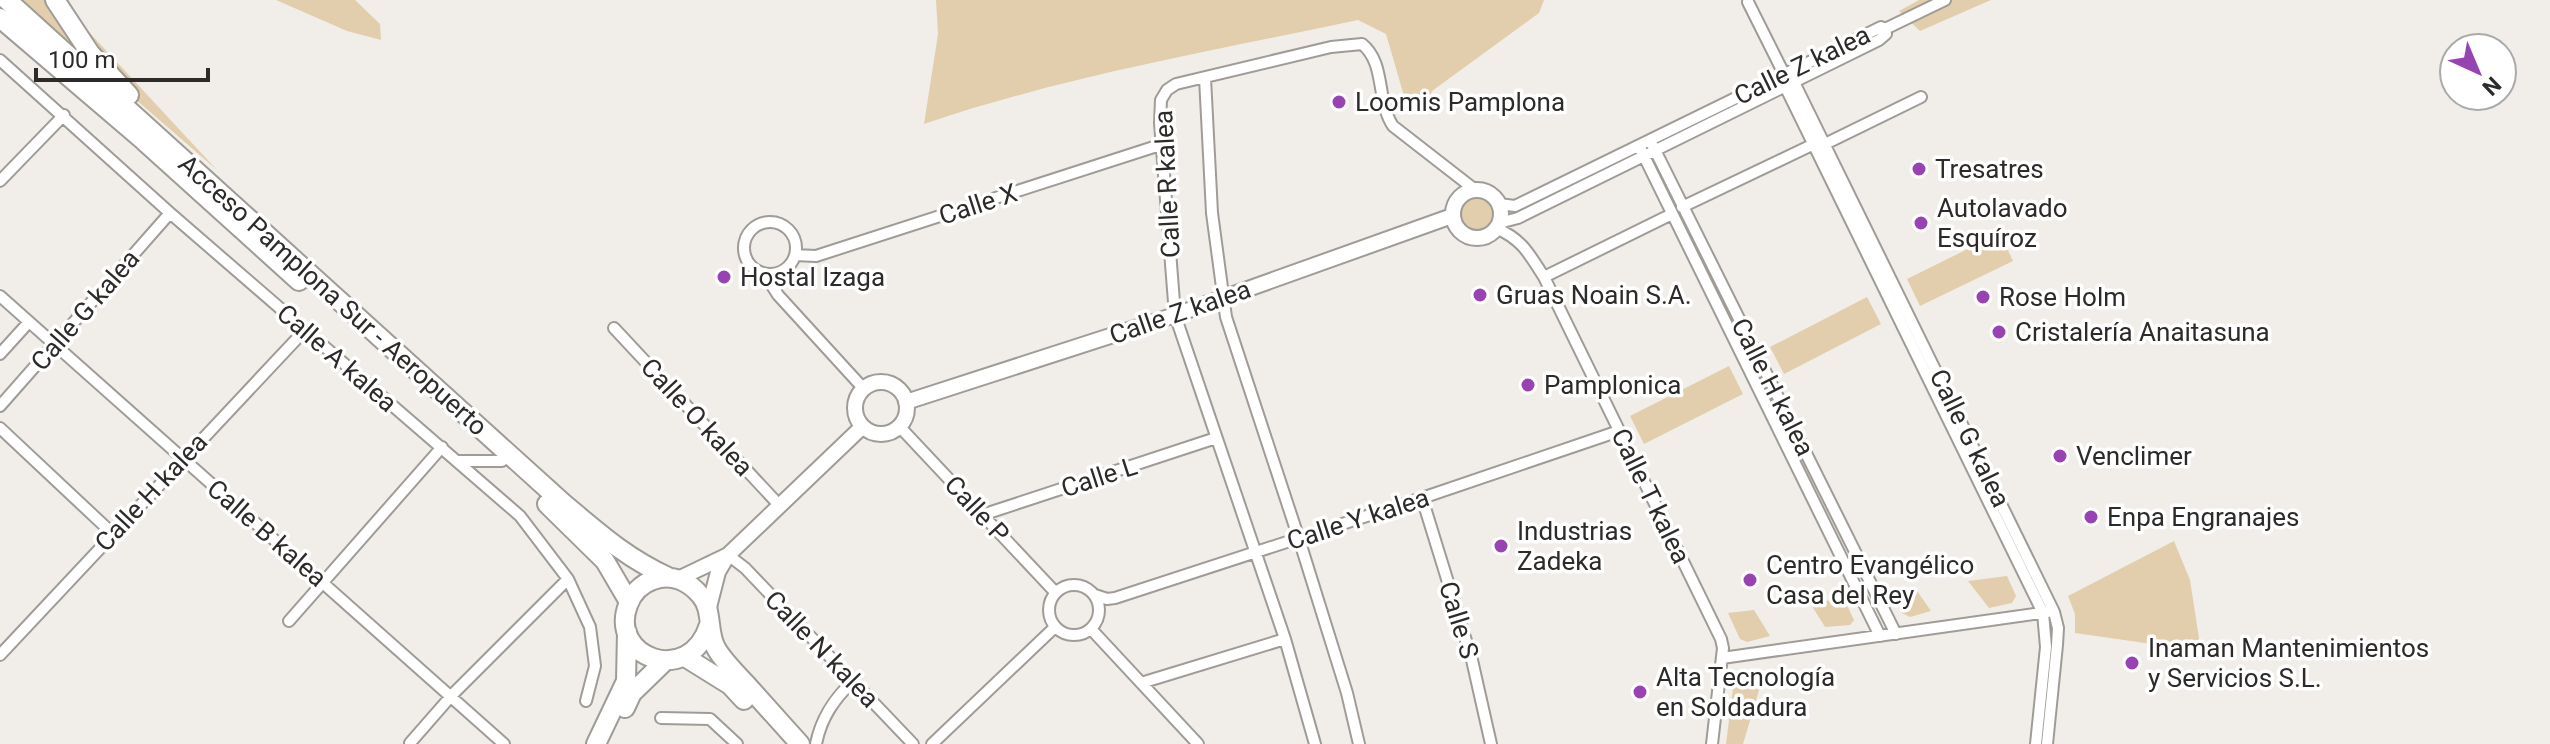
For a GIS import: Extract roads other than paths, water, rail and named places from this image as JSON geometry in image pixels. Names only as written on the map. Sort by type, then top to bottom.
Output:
[{"type":"highway","name":"Acceso Pamplona Sur - Aeropuerto","points":[[7,0],[563,503],[626,555],[673,578]]},
{"type":"highway","points":[[55,0],[90,53],[187,150],[209,182]]},
{"type":"highway","points":[[0,6],[12,17],[24,40]]},
{"type":"highway","name":"Acceso Pamplona Sur - Aeropuerto","points":[[0,18],[144,141],[502,461],[605,561],[629,602]]},
{"type":"highway","points":[[596,744],[626,681],[625,612],[629,602],[645,584],[673,578],[686,582],[703,598],[715,647],[800,744]]},
{"type":"highway","points":[[627,632],[641,653],[665,661],[685,657],[696,649],[704,638],[708,618]]},
{"type":"highway","points":[[685,657],[730,685],[785,744]]},
{"type":"highway","points":[[610,744],[632,693],[665,661]]},
{"type":"street","name":"Calle Z kalea","points":[[1499,204],[1515,206],[1653,146],[1786,78],[1879,40],[1886,34],[1885,29],[1945,0]]},
{"type":"street","name":"Calle G kalea","points":[[1748,2],[2058,628],[2047,744]]},
{"type":"street","points":[[1205,78],[1331,47],[1362,44],[1375,61],[1386,112],[1393,126],[1474,189],[1488,192],[1499,204],[1498,225],[1489,235],[1473,238],[1459,231],[1452,216],[1460,195],[1474,189]]},
{"type":"street","name":"Calle A kalea","points":[[0,60],[170,213],[520,516],[568,579],[590,627],[595,666],[586,701]]},
{"type":"street","name":"Calle R kalea","points":[[1315,744],[1285,639],[1175,315],[1160,145],[1161,100],[1167,90],[1176,84],[1205,78],[1212,213],[1226,317],[1347,693],[1359,744]]},
{"type":"street","points":[[1682,207],[1921,97]]},
{"type":"street","points":[[0,181],[64,115]]},
{"type":"street","name":"Calle X","points":[[795,255],[816,256],[1160,145]]},
{"type":"street","name":"Calle H kalea","points":[[1653,146],[1896,634]]},
{"type":"street","name":"Calle Z kalea","points":[[1498,225],[1518,218],[1642,151]]},
{"type":"street","name":"Calle H kalea","points":[[1642,151],[1880,636]]},
{"type":"street","name":"Calle G kalea","points":[[0,406],[170,213]]},
{"type":"street","points":[[1544,277],[1672,214]]},
{"type":"street","name":"Calle Z kalea","points":[[906,402],[1175,315],[1452,216]]},
{"type":"street","points":[[764,273],[783,270],[795,255],[789,230],[774,223],[757,226],[746,239],[744,248],[750,264],[764,273],[778,295],[863,388]]},
{"type":"street","name":"Calle T kalea","points":[[1498,225],[1522,243],[1544,277],[1721,639],[1722,658],[1712,744]]},
{"type":"street","name":"Calle B kalea","points":[[0,296],[504,744]]},
{"type":"street","points":[[0,354],[29,322]]},
{"type":"street","name":"Calle O kalea","points":[[614,328],[780,506]]},
{"type":"street","name":"Calle H kalea","points":[[0,655],[305,330]]},
{"type":"street","points":[[883,381],[894,385],[906,402],[906,414],[899,426],[883,434],[872,433],[862,427],[854,412],[863,388],[872,383],[883,381]]},
{"type":"street","name":"Calle P","points":[[899,426],[1055,592]]},
{"type":"street","points":[[708,618],[718,572],[728,555],[862,427]]},
{"type":"street","points":[[0,428],[112,533]]},
{"type":"street","name":"Calle Y kalea","points":[[1095,595],[1115,598],[1619,431]]},
{"type":"street","name":"Calle L","points":[[982,515],[1216,438]]},
{"type":"street","points":[[289,621],[442,447]]},
{"type":"street","points":[[458,461],[502,461]]},
{"type":"street","name":"Calle S","points":[[1422,498],[1472,660],[1491,744]]},
{"type":"street","points":[[673,578],[728,555]]},
{"type":"street","name":"Calle N kalea","points":[[728,555],[745,568],[913,744]]},
{"type":"street","points":[[410,743],[452,695],[568,579]]},
{"type":"street","points":[[1072,584],[1081,585],[1095,595],[1099,609],[1091,629],[1072,635],[1055,627],[1048,609],[1055,592],[1072,584]]},
{"type":"street","name":"Calle G kalea","points":[[2036,744],[2048,612]]},
{"type":"street","points":[[1722,658],[2048,612]]},
{"type":"street","points":[[932,744],[1055,627]]},
{"type":"street","points":[[1091,629],[1198,744]]},
{"type":"street","points":[[1141,683],[1285,639]]},
{"type":"street","points":[[816,744],[820,726],[832,703],[853,681]]},
{"type":"street","points":[[661,718],[710,719],[737,744]]},
{"type":"place","name":"Loomis Pamplona","points":[[1339,102]]},
{"type":"place","name":"Tresatres","points":[[1919,169]]},
{"type":"place","name":"Autolavado Esquíroz","points":[[1921,223]]},
{"type":"place","name":"Hostal Izaga","points":[[724,277]]},
{"type":"place","name":"Gruas Noain S.A.","points":[[1480,295]]},
{"type":"place","name":"Rose Holm","points":[[1983,297]]},
{"type":"place","name":"Cristalería Anaitasuna","points":[[1999,332]]},
{"type":"place","name":"Pamplonica","points":[[1528,385]]},
{"type":"place","name":"Venclimer","points":[[2060,456]]},
{"type":"place","name":"Enpa Engranajes","points":[[2091,517]]},
{"type":"place","name":"Industrias Zadeka","points":[[1501,546]]},
{"type":"place","name":"Centro Evangélico Casa del Rey","points":[[1750,580]]},
{"type":"place","name":"Inaman Mantenimientos y Servicios S.L.","points":[[2132,663]]},
{"type":"place","name":"Alta Tecnología en Soldadura","points":[[1640,692]]}]
